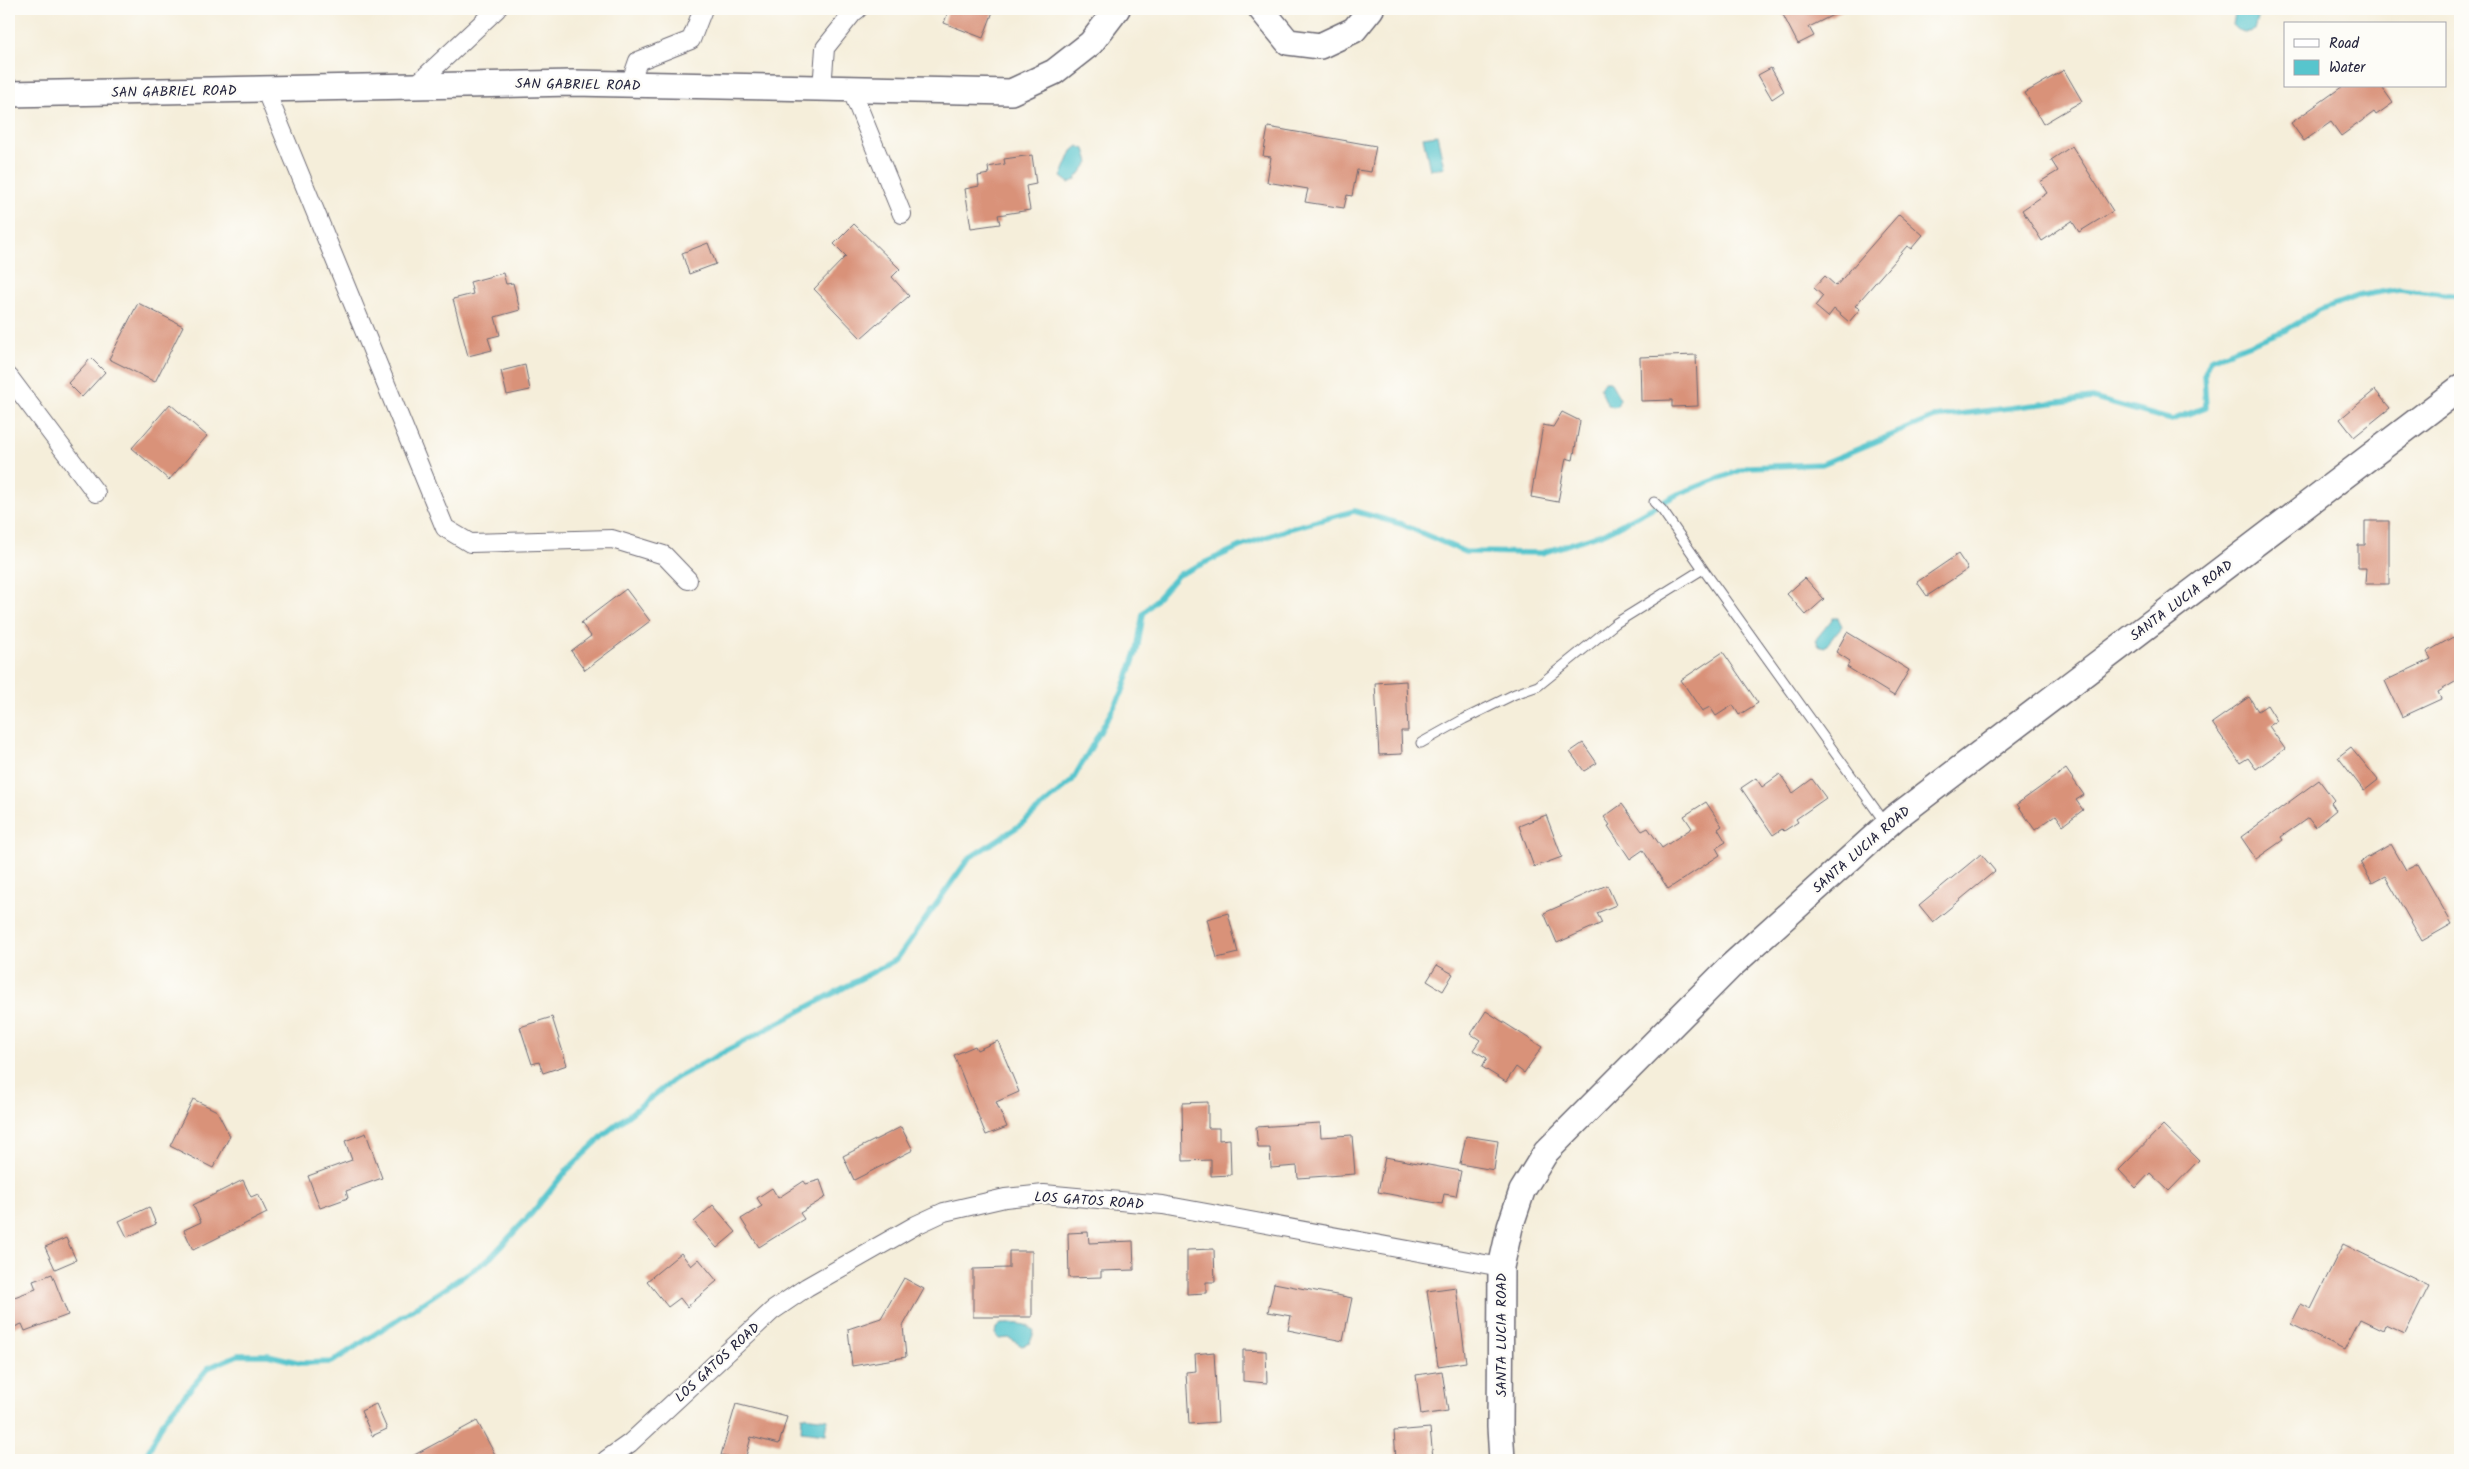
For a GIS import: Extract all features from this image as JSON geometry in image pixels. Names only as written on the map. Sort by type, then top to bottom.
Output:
[{"type":"street","points":[[416,85],[497,9]]},
{"type":"street","points":[[630,84],[638,61],[691,40],[703,9]]},
{"type":"street","points":[[822,89],[825,48],[852,12],[858,9]]},
{"type":"street","name":"SAN GABRIEL ROAD","points":[[9,94],[416,85],[630,84],[1010,92],[1054,72],[1091,43],[1117,9]]},
{"type":"street","points":[[1261,9],[1288,42],[1320,46],[1354,30],[1371,9]]},
{"type":"street","points":[[265,88],[446,528],[470,543],[612,539],[664,555],[688,580]]},
{"type":"street","points":[[851,89],[902,214]]},
{"type":"street","points":[[9,377],[96,493]]},
{"type":"street","name":"SANTA LUCIA ROAD","points":[[1502,1460],[1500,1427],[1501,1267],[1510,1227],[1522,1191],[1546,1152],[1730,966],[1886,825],[2460,388]]},
{"type":"street","name":"LOS GATOS ROAD","points":[[606,1460],[630,1444],[772,1311],[807,1287],[916,1225],[944,1212],[976,1204],[1004,1198],[1044,1194],[1138,1202],[1501,1267]]},
{"type":"lane","points":[[1654,502],[1662,510],[1886,825]]},
{"type":"lane","points":[[1421,743],[1515,694],[1538,686],[1616,624],[1703,569]]},
{"type":"water","points":[[2241,9],[2270,9],[2259,15],[2255,30],[2245,32],[2240,31],[2233,25],[2235,13]]},
{"type":"water","points":[[1437,135],[1444,167],[1430,170],[1423,137]]},
{"type":"water","points":[[1078,146],[1085,149],[1089,162],[1075,180],[1069,183],[1061,177],[1072,151]]},
{"type":"water","points":[[1604,381],[1610,381],[1620,399],[1617,406],[1613,407],[1607,404],[1600,388]]},
{"type":"water","points":[[1833,618],[1838,618],[1842,626],[1825,647],[1818,645],[1816,639]]},
{"type":"water","points":[[1001,1324],[1028,1326],[1034,1332],[1030,1343],[1022,1346],[1009,1338],[999,1339],[995,1334],[996,1328]]},
{"type":"water","points":[[802,1416],[828,1419],[826,1434],[801,1431]]},
{"type":"building","points":[[949,9],[994,9],[983,38],[944,23]]},
{"type":"building","points":[[1780,9],[1845,9],[1809,27],[1814,36],[1798,44]]},
{"type":"building","points":[[1771,68],[1784,91],[1772,99],[1758,75]]},
{"type":"building","points":[[2064,70],[2082,101],[2043,124],[2025,93]]},
{"type":"building","points":[[2340,88],[2382,88],[2393,103],[2376,115],[2374,112],[2341,136],[2331,122],[2304,141],[2291,123]]},
{"type":"building","points":[[1268,127],[1376,146],[1371,172],[1357,170],[1352,196],[1347,195],[1344,208],[1305,202],[1308,189],[1267,182],[1271,157],[1263,156]]},
{"type":"building","points":[[2072,146],[2113,211],[2079,232],[2072,221],[2042,241],[2022,210],[2047,193],[2040,182],[2058,171],[2051,160]]},
{"type":"building","points":[[1032,155],[1036,184],[1026,186],[1030,210],[998,215],[1000,224],[971,228],[965,189],[979,186],[978,176],[989,174],[988,167],[1005,164],[1004,159]]},
{"type":"building","points":[[1899,214],[1923,235],[1911,249],[1907,246],[1855,306],[1860,309],[1849,322],[1834,309],[1828,317],[1815,306],[1823,296],[1814,288],[1825,276],[1836,286]]},
{"type":"building","points":[[854,224],[900,269],[892,277],[909,296],[861,338],[814,289],[846,256],[834,244]]},
{"type":"building","points":[[708,243],[716,264],[689,274],[682,253]]},
{"type":"building","points":[[503,273],[506,284],[513,283],[520,310],[495,317],[500,335],[488,338],[492,350],[468,356],[453,299],[473,294],[470,282]]},
{"type":"building","points":[[138,303],[183,326],[155,382],[109,359]]},
{"type":"building","points":[[1696,355],[1698,406],[1672,407],[1672,400],[1641,401],[1640,357]]},
{"type":"building","points":[[91,358],[105,372],[82,397],[68,383]]},
{"type":"building","points":[[525,365],[530,390],[507,395],[501,371]]},
{"type":"building","points":[[2375,390],[2390,408],[2354,437],[2340,419]]},
{"type":"building","points":[[170,404],[207,436],[169,480],[132,448]]},
{"type":"building","points":[[1562,412],[1580,421],[1573,460],[1566,458],[1558,502],[1531,497],[1543,425],[1553,427]]},
{"type":"building","points":[[2365,521],[2389,521],[2389,584],[2365,584],[2366,568],[2358,568],[2358,545],[2365,545]]},
{"type":"building","points":[[1958,554],[1968,569],[1927,596],[1917,582]]},
{"type":"building","points":[[1805,578],[1824,599],[1806,615],[1787,594]]},
{"type":"building","points":[[626,589],[650,621],[585,670],[571,651],[591,636],[581,623]]},
{"type":"building","points":[[1847,632],[1909,670],[1894,696],[1847,667],[1850,661],[1836,652]]},
{"type":"building","points":[[2453,637],[2460,650],[2460,679],[2438,692],[2441,699],[2402,717],[2385,681],[2431,659],[2427,652]]},
{"type":"building","points":[[1723,652],[1758,703],[1739,715],[1733,705],[1716,716],[1710,707],[1702,711],[1681,680]]},
{"type":"building","points":[[1406,681],[1408,731],[1401,731],[1402,754],[1379,755],[1375,683]]},
{"type":"building","points":[[2249,697],[2258,711],[2267,705],[2277,721],[2269,726],[2285,749],[2256,769],[2248,758],[2240,763],[2212,723]]},
{"type":"building","points":[[1583,743],[1597,763],[1584,771],[1570,752]]},
{"type":"building","points":[[2351,747],[2378,780],[2364,791],[2338,757]]},
{"type":"building","points":[[2066,769],[2084,795],[2076,800],[2083,810],[2063,825],[2056,815],[2035,830],[2017,804]]},
{"type":"building","points":[[1780,774],[1793,793],[1812,779],[1826,798],[1796,819],[1798,822],[1784,831],[1782,829],[1773,835],[1741,788],[1756,778],[1762,787]]},
{"type":"building","points":[[2319,780],[2334,800],[2331,803],[2336,810],[2315,827],[2308,818],[2281,837],[2283,840],[2256,859],[2241,837]]},
{"type":"building","points":[[1706,802],[1722,826],[1718,829],[1726,842],[1716,848],[1720,855],[1668,889],[1643,850],[1630,859],[1604,817],[1622,804],[1642,831],[1648,828],[1662,848],[1692,828],[1684,816]]},
{"type":"building","points":[[1546,815],[1562,857],[1534,867],[1519,826]]},
{"type":"building","points":[[2391,844],[2406,870],[2418,864],[2452,924],[2422,941],[2385,876],[2372,883],[2360,862]]},
{"type":"building","points":[[1981,854],[1995,871],[1933,922],[1919,905]]},
{"type":"building","points":[[1607,885],[1616,905],[1597,913],[1602,923],[1557,943],[1544,913]]},
{"type":"building","points":[[1228,913],[1238,953],[1217,958],[1207,919]]},
{"type":"building","points":[[1437,965],[1453,974],[1443,991],[1427,981]]},
{"type":"building","points":[[1486,1011],[1542,1047],[1524,1073],[1516,1067],[1506,1082],[1482,1067],[1487,1058],[1473,1050],[1480,1040],[1471,1034]]},
{"type":"building","points":[[552,1017],[567,1065],[543,1073],[539,1062],[532,1064],[520,1027]]},
{"type":"building","points":[[998,1041],[1019,1092],[996,1102],[1007,1127],[986,1135],[954,1055],[975,1046],[977,1050]]},
{"type":"building","points":[[193,1099],[217,1111],[230,1136],[213,1168],[170,1146]]},
{"type":"building","points":[[1208,1102],[1208,1128],[1219,1128],[1219,1140],[1230,1139],[1231,1175],[1211,1176],[1211,1160],[1183,1161],[1182,1103]]},
{"type":"building","points":[[1320,1123],[1321,1137],[1352,1135],[1355,1174],[1298,1178],[1297,1166],[1271,1168],[1270,1148],[1258,1148],[1256,1127]]},
{"type":"building","points":[[2163,1125],[2199,1160],[2169,1191],[2150,1173],[2136,1188],[2119,1170]]},
{"type":"building","points":[[901,1127],[913,1150],[854,1180],[843,1156]]},
{"type":"building","points":[[366,1133],[382,1178],[346,1191],[348,1198],[320,1208],[308,1176],[352,1160],[345,1141]]},
{"type":"building","points":[[1466,1136],[1498,1141],[1494,1170],[1460,1164]]},
{"type":"building","points":[[1385,1157],[1461,1171],[1456,1196],[1444,1194],[1442,1204],[1378,1192]]},
{"type":"building","points":[[243,1180],[251,1197],[258,1194],[267,1213],[193,1250],[184,1230],[201,1222],[193,1205]]},
{"type":"building","points":[[820,1180],[826,1197],[800,1213],[804,1219],[759,1247],[741,1219],[762,1206],[757,1198],[772,1188],[778,1198],[804,1181],[806,1184]]},
{"type":"building","points":[[713,1205],[736,1232],[717,1248],[694,1222]]},
{"type":"building","points":[[149,1207],[156,1224],[127,1237],[119,1221]]},
{"type":"building","points":[[1088,1232],[1089,1243],[1133,1241],[1134,1270],[1101,1271],[1101,1277],[1069,1278],[1068,1233]]},
{"type":"building","points":[[66,1238],[76,1260],[55,1269],[45,1247]]},
{"type":"building","points":[[2343,1244],[2429,1286],[2405,1334],[2385,1325],[2383,1330],[2360,1319],[2344,1350],[2291,1324],[2301,1304],[2311,1309]]},
{"type":"building","points":[[1214,1249],[1215,1282],[1206,1282],[1206,1293],[1187,1294],[1187,1250]]},
{"type":"building","points":[[1009,1251],[1032,1251],[1032,1317],[973,1317],[973,1269],[1009,1268]]},
{"type":"building","points":[[681,1253],[691,1266],[699,1259],[717,1281],[687,1307],[680,1298],[668,1307],[647,1281]]},
{"type":"building","points":[[52,1274],[68,1315],[25,1331],[22,1324],[9,1329],[9,1299],[36,1289],[33,1281]]},
{"type":"building","points":[[904,1278],[924,1289],[903,1326],[906,1357],[852,1366],[848,1329],[881,1318]]},
{"type":"building","points":[[1274,1283],[1352,1298],[1343,1341],[1288,1330],[1291,1316],[1268,1312]]},
{"type":"building","points":[[1456,1287],[1466,1362],[1438,1366],[1427,1291]]},
{"type":"building","points":[[1243,1350],[1266,1351],[1267,1383],[1243,1381]]},
{"type":"building","points":[[1214,1352],[1218,1422],[1189,1424],[1186,1372],[1196,1371],[1195,1354]]},
{"type":"building","points":[[1442,1371],[1448,1411],[1421,1415],[1416,1375]]},
{"type":"building","points":[[376,1404],[387,1429],[372,1436],[361,1411]]},
{"type":"building","points":[[736,1404],[787,1417],[779,1444],[751,1437],[745,1460],[721,1455]]},
{"type":"building","points":[[477,1421],[498,1460],[405,1460],[431,1446]]},
{"type":"building","points":[[1430,1428],[1433,1458],[1396,1460],[1394,1431]]},
{"type":"waterway","points":[[144,1460],[164,1420],[208,1368],[238,1355],[268,1355],[301,1363],[332,1362],[488,1260],[532,1213],[566,1171],[607,1132],[676,1078],[897,959],[969,858],[1019,826],[1072,781],[1122,693],[1137,650],[1143,614],[1178,575],[1239,547],[1288,529],[1354,511],[1401,524],[1465,552],[1542,553],[1607,532],[1678,494],[1749,467],[1822,464],[1935,417],[2092,398],[2172,420],[2206,407],[2204,375],[2211,359],[2286,330],[2319,310],[2358,296],[2399,289],[2460,296]]}]
